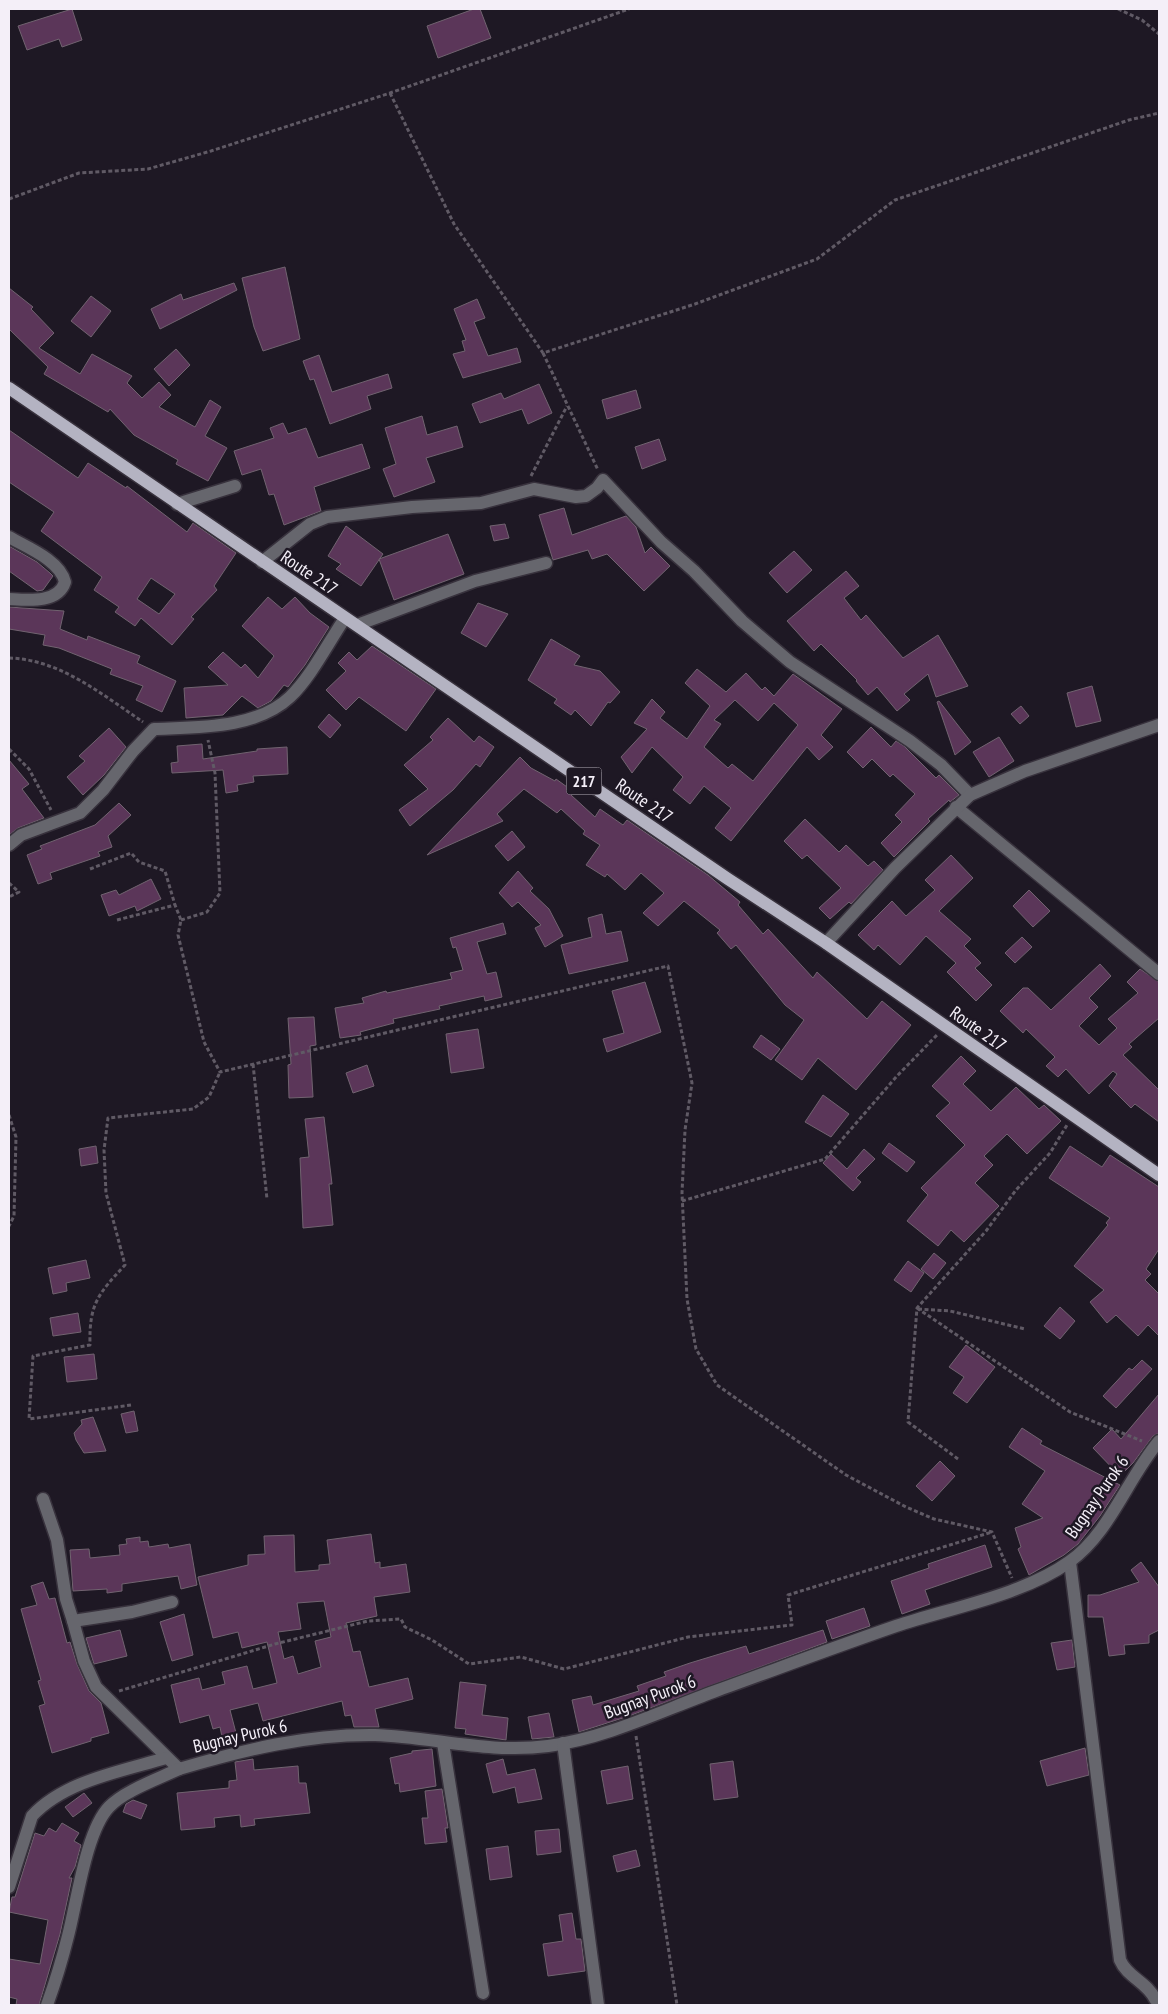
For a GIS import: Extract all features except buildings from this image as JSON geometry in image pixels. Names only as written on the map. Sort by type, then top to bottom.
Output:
[{"type":"main road","name":"Route 217","points":[[9,390],[728,880],[826,943],[1159,1175]]},
{"type":"street","points":[[262,562],[310,524],[327,517],[412,507],[481,503],[523,491],[534,490],[576,497],[586,496],[597,488],[603,480],[661,542],[694,571],[742,621],[790,662],[918,747],[941,765],[970,795]]},
{"type":"street","points":[[177,504],[235,486]]},
{"type":"street","points":[[9,537],[45,558],[63,574],[65,582],[59,592],[47,598],[9,600]]},
{"type":"street","points":[[357,626],[475,581],[546,563]]},
{"type":"street","points":[[9,845],[21,835],[72,817],[90,804],[154,729],[206,726],[244,720],[282,704],[302,682],[345,618]]},
{"type":"street","points":[[826,943],[895,868],[970,795],[1025,771],[1159,725]]},
{"type":"street","points":[[956,807],[1159,974]]},
{"type":"street","name":"Bugnay Purok 6","points":[[43,1499],[57,1540],[66,1599],[72,1622],[84,1661],[96,1687],[179,1769],[249,1748],[328,1736],[378,1735],[515,1749],[563,1743],[634,1723],[896,1626],[1016,1588],[1047,1576],[1070,1562],[1100,1531],[1157,1444]]},
{"type":"street","points":[[1070,1562],[1120,1960],[1124,1970],[1144,1984],[1155,1999]]},
{"type":"street","points":[[72,1622],[132,1612],[172,1602]]},
{"type":"street","points":[[444,1743],[483,1993]]},
{"type":"street","points":[[563,1743],[598,2005]]},
{"type":"street","points":[[9,1887],[32,1816],[40,1807],[62,1793],[96,1779],[166,1758]]},
{"type":"street","points":[[47,2005],[68,1938],[92,1836],[99,1818],[110,1805],[125,1795],[179,1769]]},
{"type":"path","points":[[9,199],[79,173],[148,169],[211,151],[390,93],[629,9]]},
{"type":"path","points":[[1118,9],[1142,20],[1159,34]]},
{"type":"path","points":[[390,93],[454,224],[542,353],[603,480]]},
{"type":"path","points":[[542,353],[695,304],[817,260],[895,200],[1129,120],[1159,113]]},
{"type":"path","points":[[523,491],[567,405]]},
{"type":"path","points":[[9,658],[45,664],[65,673],[154,729]]},
{"type":"path","points":[[181,920],[207,912],[220,893],[215,773],[206,726]]},
{"type":"path","points":[[9,749],[29,769],[57,821]]},
{"type":"path","points":[[90,869],[131,853],[139,862],[165,871],[181,920],[178,935],[204,1042],[220,1072]]},
{"type":"path","points":[[9,883],[19,892],[9,897]]},
{"type":"path","points":[[117,920],[175,905]]},
{"type":"path","points":[[220,1072],[668,966],[692,1083],[685,1130],[682,1201],[687,1299],[696,1349],[717,1385],[854,1479],[934,1519],[992,1532]]},
{"type":"path","points":[[682,1201],[825,1159],[897,1076],[945,1027]]},
{"type":"path","points":[[253,1064],[267,1199]]},
{"type":"path","points":[[131,1405],[29,1419],[33,1356],[90,1345],[89,1321],[101,1291],[125,1266],[106,1193],[104,1150],[108,1118],[193,1109],[208,1097],[220,1072]]},
{"type":"path","points":[[9,1115],[16,1137],[14,1216],[9,1226]]},
{"type":"path","points":[[958,1459],[908,1422],[917,1308],[986,1231],[1016,1190],[1050,1153],[1073,1116]]},
{"type":"path","points":[[917,1308],[950,1311],[1025,1329]]},
{"type":"path","points":[[917,1308],[1070,1412],[1157,1444]]},
{"type":"path","points":[[992,1532],[1016,1588]]},
{"type":"path","points":[[104,1696],[276,1644],[368,1621],[401,1619],[405,1627],[432,1640],[469,1664],[521,1658],[564,1669],[688,1636],[792,1625],[788,1595],[992,1532]]},
{"type":"path","points":[[634,1723],[677,2005]]}]
